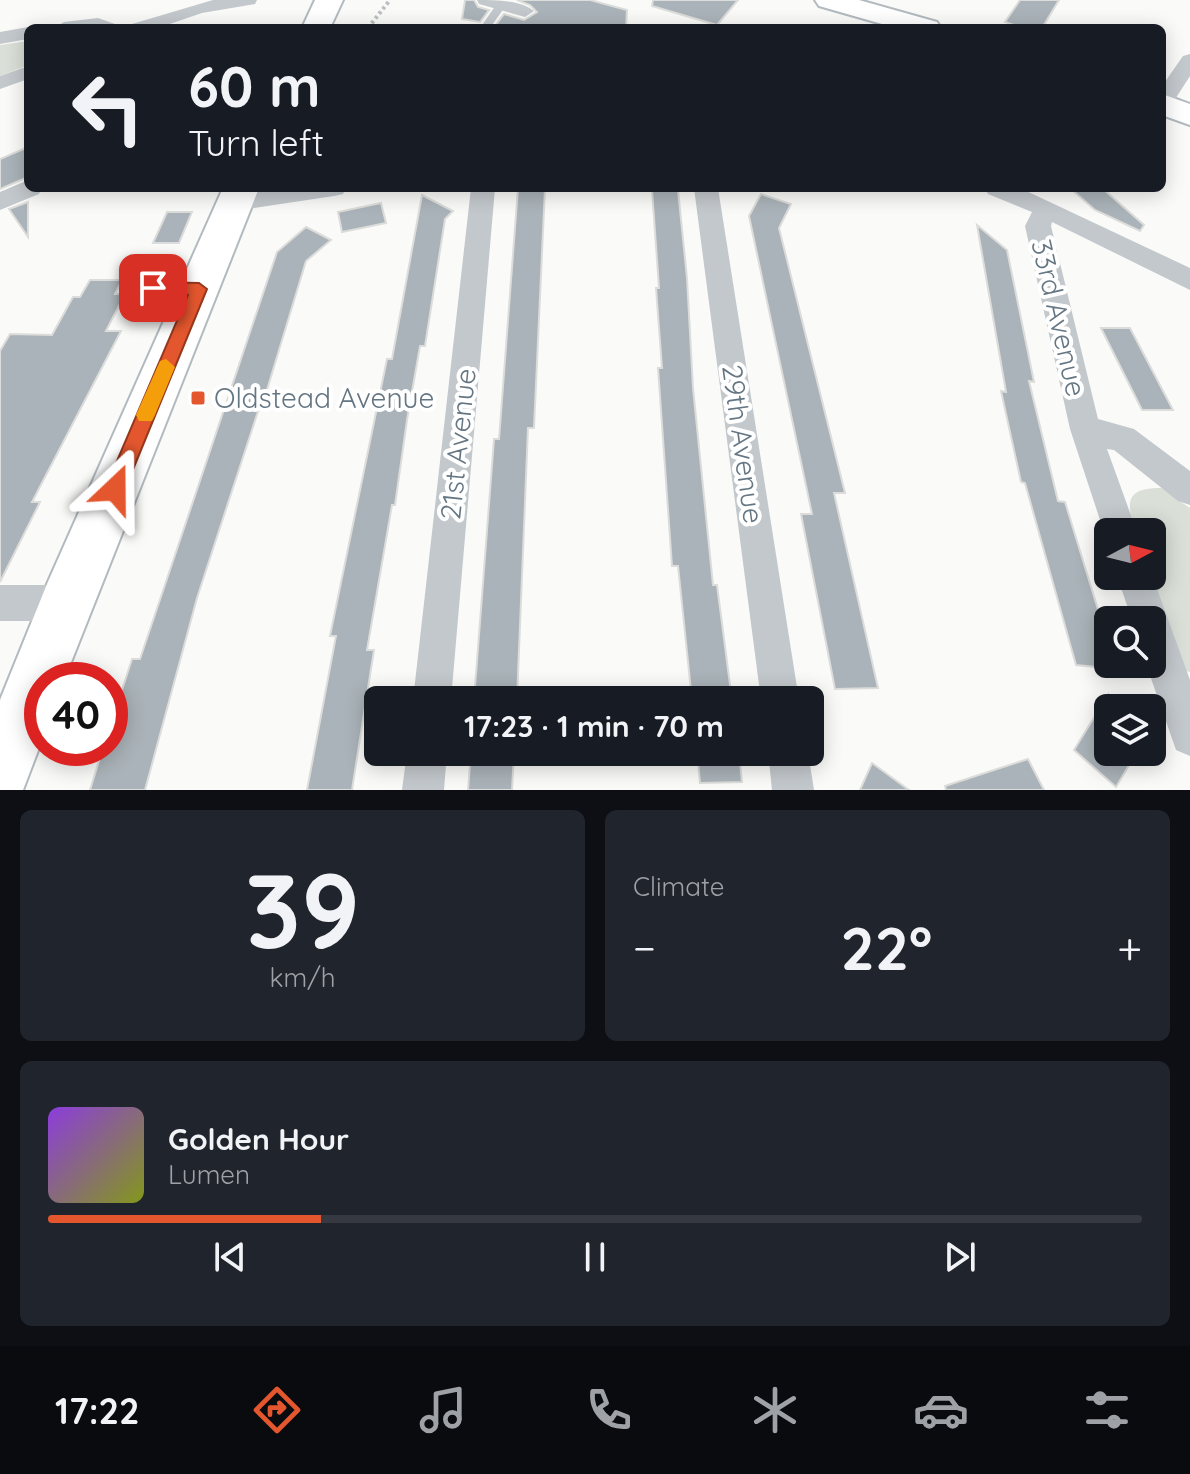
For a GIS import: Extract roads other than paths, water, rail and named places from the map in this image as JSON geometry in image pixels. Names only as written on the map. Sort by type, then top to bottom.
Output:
[{"type":"street","points":[[151,24],[199,8],[248,0]]},
{"type":"street","points":[[318,24],[329,0]]},
{"type":"street","points":[[829,0],[913,24]]},
{"type":"street","points":[[494,2],[525,11]]},
{"type":"street","points":[[0,38],[24,34]]},
{"type":"street","points":[[1166,97],[1190,60]]},
{"type":"street","points":[[0,83],[24,74]]},
{"type":"street","points":[[1166,105],[1190,115]]},
{"type":"street","points":[[0,202],[24,191]]},
{"type":"street","points":[[0,773],[66,603],[238,196],[286,192]]},
{"type":"street","name":"21st Avenue","points":[[433,686],[483,192]]},
{"type":"street","name":"29th Avenue","points":[[707,192],[778,686]]},
{"type":"street","points":[[1010,192],[1030,198],[1190,280]]},
{"type":"street","name":"33rd Avenue","points":[[1030,198],[1085,429],[1115,518]]},
{"type":"street","name":"33rd Avenue","points":[[1085,429],[1123,439],[1190,490]]},
{"type":"street","points":[[0,603],[66,603]]},
{"type":"street","points":[[1166,666],[1190,736]]},
{"type":"street","points":[[423,790],[426,766]]},
{"type":"street","points":[[790,766],[793,790]]},
{"type":"lane","points":[[486,24],[494,2]]},
{"type":"lane","points":[[153,288],[199,289]]},
{"type":"place","name":"Oldstead Avenue","points":[[198,398]]}]
